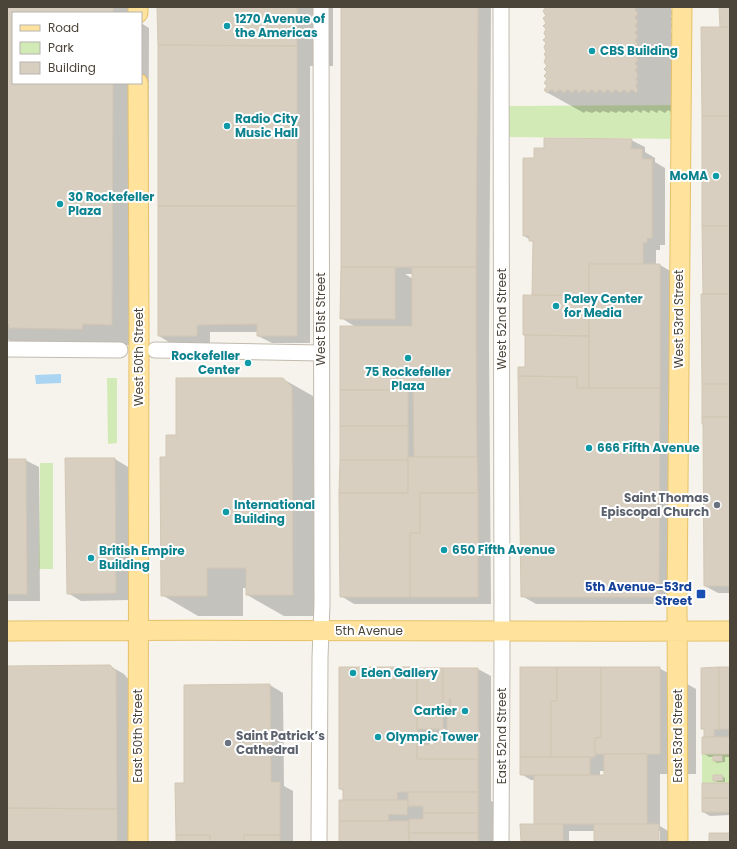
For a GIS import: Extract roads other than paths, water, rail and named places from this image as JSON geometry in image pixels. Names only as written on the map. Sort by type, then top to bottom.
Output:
[{"type":"main road","name":"West 53rd Street","points":[[678,631],[682,7]]},
{"type":"main road","name":"West 50th Street","points":[[138,84],[138,630]]},
{"type":"main road","name":"East 50th Street","points":[[138,630],[138,842]]},
{"type":"main road","name":"5th Avenue","points":[[7,631],[730,631]]},
{"type":"main road","name":"East 53rd Street","points":[[678,631],[678,842]]},
{"type":"street","name":"West 51st Street","points":[[320,842],[320,666],[322,631],[321,7]]},
{"type":"street","name":"West 52nd Street","points":[[501,7],[502,631]]},
{"type":"street","points":[[7,349],[120,350]]},
{"type":"street","points":[[155,350],[321,353]]},
{"type":"street","name":"East 52nd Street","points":[[501,842],[502,631]]},
{"type":"water","points":[[61,374],[61,383],[36,384],[35,375]]},
{"type":"place","name":"1270 Avenue of the Americas","points":[[227,26]]},
{"type":"place","name":"CBS Building","points":[[592,51]]},
{"type":"place","name":"Radio City Music Hall","points":[[227,126]]},
{"type":"place","name":"MoMA","points":[[716,176]]},
{"type":"place","name":"30 Rockefeller Plaza","points":[[60,204]]},
{"type":"place","name":"Paley Center for Media","points":[[556,306]]},
{"type":"place","name":"75 Rockefeller Plaza","points":[[408,358]]},
{"type":"place","name":"Rockefeller Center","points":[[248,363]]},
{"type":"place","name":"666 Fifth Avenue","points":[[589,448]]},
{"type":"place","name":"Saint Thomas Episcopal Church","points":[[717,505]]},
{"type":"place","name":"International Building","points":[[226,512]]},
{"type":"place","name":"650 Fifth Avenue","points":[[444,550]]},
{"type":"place","name":"British Empire Building","points":[[91,558]]},
{"type":"place","name":"5th Avenue–53rd Street","points":[[701,594]]},
{"type":"place","name":"Eden Gallery","points":[[353,673]]},
{"type":"place","name":"Cartier","points":[[465,711]]},
{"type":"place","name":"Olympic Tower","points":[[378,737]]},
{"type":"place","name":"Saint Patrick’s Cathedral","points":[[228,743]]}]
